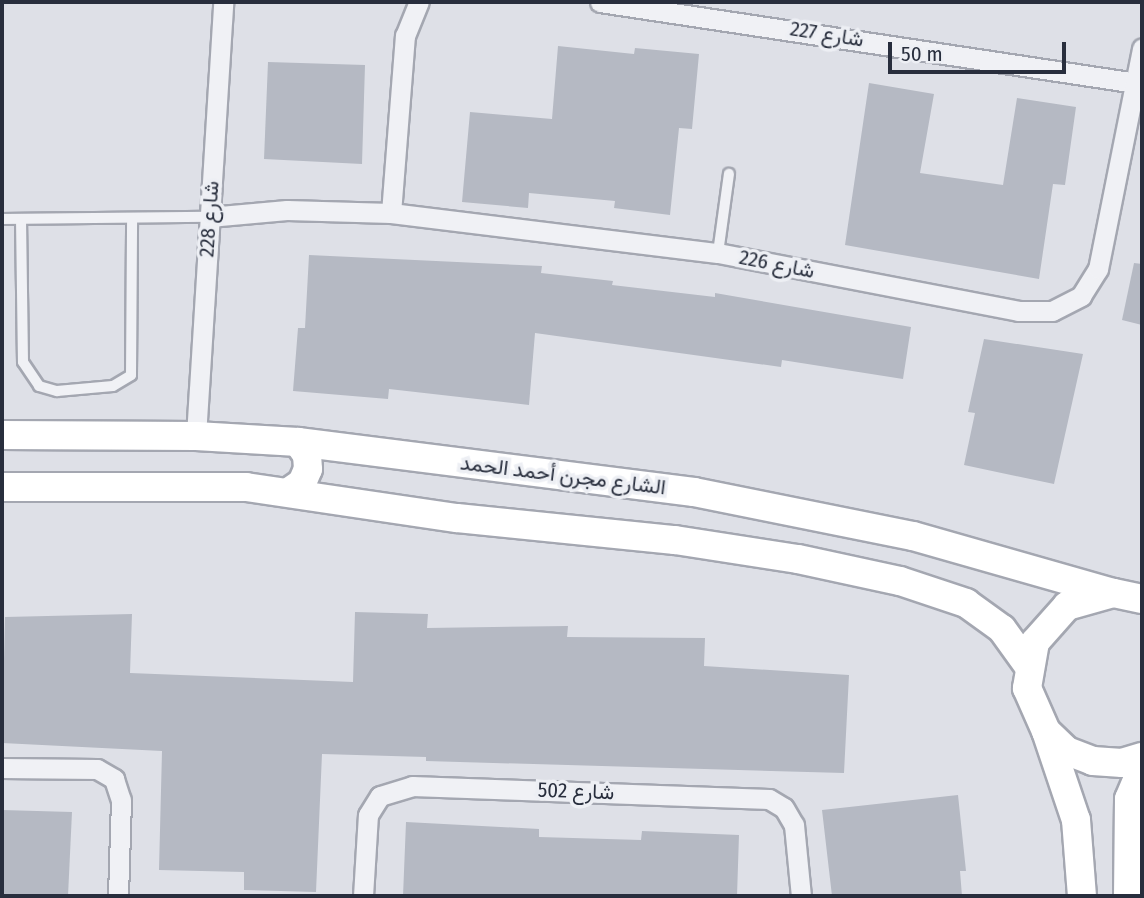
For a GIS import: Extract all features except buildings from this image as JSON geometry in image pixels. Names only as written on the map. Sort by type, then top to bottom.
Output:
[{"type":"street","name":"شارع 228","points":[[196,436],[223,2]]},
{"type":"street","points":[[391,213],[405,36],[407,21],[419,2]]},
{"type":"street","name":"شارع 227","points":[[600,2],[1136,83]]},
{"type":"street","name":"شارع 226","points":[[209,217],[287,210],[391,213],[718,253],[1036,313],[1068,305],[1086,290],[1098,269],[1142,48]]},
{"type":"street","name":"الشارع مجرن أحمد الحمد","points":[[2,435],[196,436],[298,442],[764,504],[912,536],[1142,599]]},
{"type":"street","points":[[290,491],[302,483],[309,469],[307,455],[298,442]]},
{"type":"street","points":[[2,487],[197,485],[290,491],[457,519],[675,540],[859,571],[966,603],[1002,629],[1028,665]]},
{"type":"street","points":[[1082,896],[1076,820],[1045,731],[1033,711],[1028,665],[1035,642],[1048,621],[1078,601],[1113,593]]},
{"type":"street","points":[[1045,731],[1067,751],[1093,761],[1122,763],[1142,757]]},
{"type":"street","points":[[2,768],[97,769],[114,779],[121,800],[118,896]]},
{"type":"street","points":[[1128,896],[1129,799],[1142,768]]},
{"type":"street","name":"شارع 502","points":[[363,896],[368,815],[380,796],[412,786],[769,799],[784,808],[794,825],[801,896]]},
{"type":"lane","points":[[718,253],[729,174]]},
{"type":"lane","points":[[2,219],[209,217]]},
{"type":"lane","points":[[21,219],[23,362],[39,386],[57,391],[113,386],[131,375],[132,218]]}]
